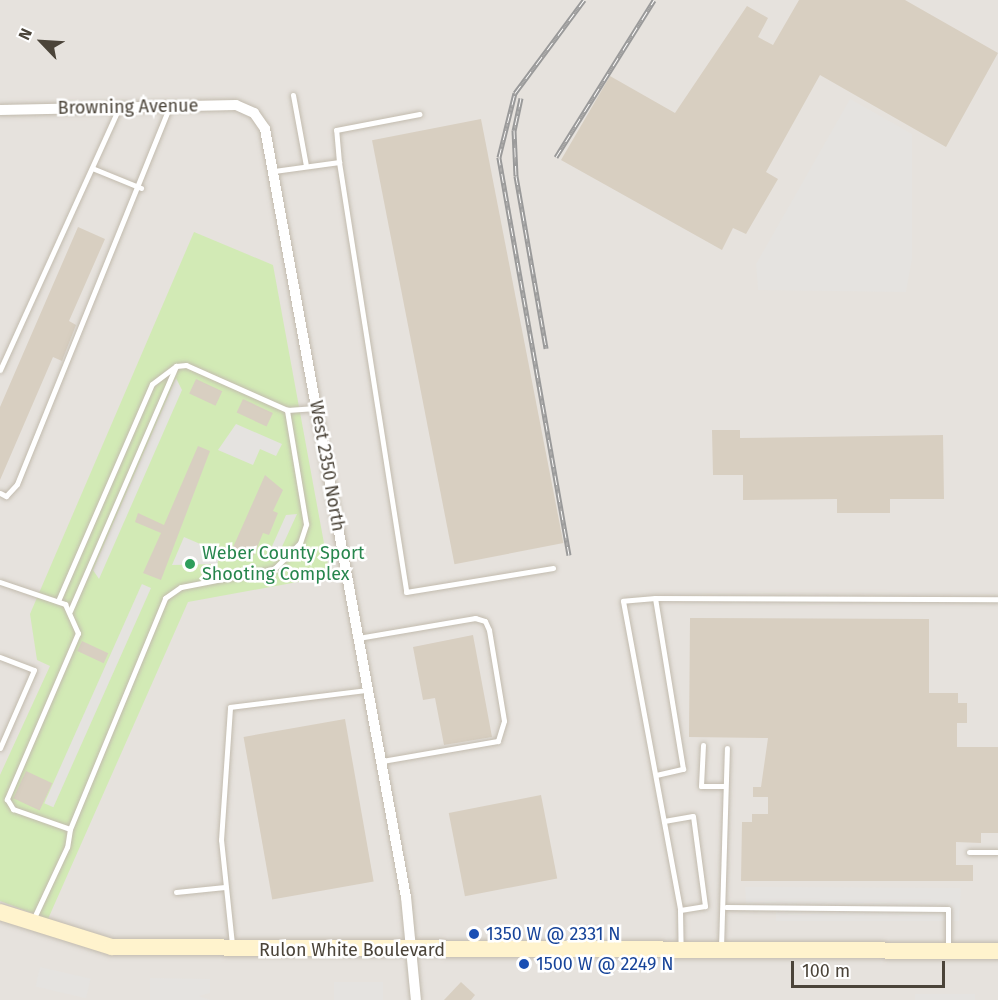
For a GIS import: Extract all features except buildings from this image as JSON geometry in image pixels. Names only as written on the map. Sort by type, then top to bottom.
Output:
[{"type":"street","name":"Browning Avenue","points":[[0,110],[236,105],[254,113]]},
{"type":"street","name":"West 2350 North","points":[[254,113],[265,129],[274,171],[414,951],[416,1000]]},
{"type":"street","name":"Rulon White Boulevard","points":[[0,912],[31,924],[112,946],[414,951],[720,950],[948,953],[998,951]]},
{"type":"lane","points":[[293,95],[306,166]]},
{"type":"lane","points":[[0,493],[6,496],[17,484],[141,188],[170,106]]},
{"type":"lane","points":[[0,370],[118,108]]},
{"type":"lane","points":[[419,114],[336,130],[339,162],[406,592],[553,567]]},
{"type":"lane","points":[[274,171],[339,162]]},
{"type":"lane","points":[[92,168],[141,188]]},
{"type":"lane","points":[[58,601],[152,384],[176,366],[186,365],[287,410],[316,408]]},
{"type":"lane","points":[[70,611],[176,366]]},
{"type":"lane","points":[[31,924],[67,847],[70,829],[165,598],[181,586],[274,569],[300,543],[306,524],[287,410]]},
{"type":"lane","points":[[0,582],[58,601],[70,611],[78,633],[8,800],[14,808],[70,829]]},
{"type":"lane","points":[[656,598],[683,769],[656,775]]},
{"type":"lane","points":[[681,950],[680,910],[623,601],[656,598],[998,599]]},
{"type":"lane","points":[[358,638],[475,618],[485,621],[489,630],[504,721],[498,741],[380,762]]},
{"type":"lane","points":[[0,657],[34,670],[0,748]]},
{"type":"lane","points":[[232,949],[225,887],[222,775],[230,707],[367,690]]},
{"type":"lane","points":[[703,745],[701,786],[725,786]]},
{"type":"lane","points":[[720,950],[726,908],[727,748]]},
{"type":"lane","points":[[664,822],[693,816],[705,906],[680,910]]},
{"type":"lane","points":[[969,852],[998,852]]},
{"type":"lane","points":[[176,892],[225,887]]},
{"type":"lane","points":[[726,908],[948,909],[948,953]]},
{"type":"shaded area","points":[[0,0],[998,0],[998,1000],[0,1000]]},
{"type":"shaded area","points":[[850,99],[912,134],[912,259],[906,292],[758,290],[756,264]]},
{"type":"shaded area","points":[[176,378],[182,390],[99,579],[93,570]]},
{"type":"shaded area","points":[[236,424],[282,444],[276,456],[260,449],[253,465],[218,450]]},
{"type":"shaded area","points":[[297,514],[280,551],[269,553],[286,515]]},
{"type":"shaded area","points":[[184,537],[221,553],[217,564],[172,565]]},
{"type":"shaded area","points":[[142,584],[151,588],[53,807],[44,803]]},
{"type":"shaded area","points":[[745,887],[961,888],[959,921],[776,921],[776,911],[747,911]]},
{"type":"shaded area","points":[[40,967],[91,979],[86,998],[36,986]]},
{"type":"shaded area","points":[[150,978],[210,979],[210,993],[199,996],[210,1000],[150,1000]]},
{"type":"shaded area","points":[[334,982],[383,982],[383,1000],[334,1000]]},
{"type":"shaded area","points":[[915,994],[975,994],[975,1000],[915,1000]]},
{"type":"green space","name":"Weber County Sport Shooting Complex","points":[[194,232],[273,265],[330,576],[188,602],[48,919],[0,901],[0,775],[50,666],[37,660],[30,614]]},
{"type":"railway","points":[[569,555],[499,157],[515,93],[584,0]]},
{"type":"railway","points":[[556,157],[654,0]]},
{"type":"railway","points":[[521,98],[514,130],[516,176],[546,348]]},
{"type":"place","name":"Weber County Sport Shooting Complex","points":[[190,564]]},
{"type":"place","name":"1350 W @ 2331 N","points":[[474,934]]},
{"type":"place","name":"1500 W @ 2249 N","points":[[524,964]]}]
